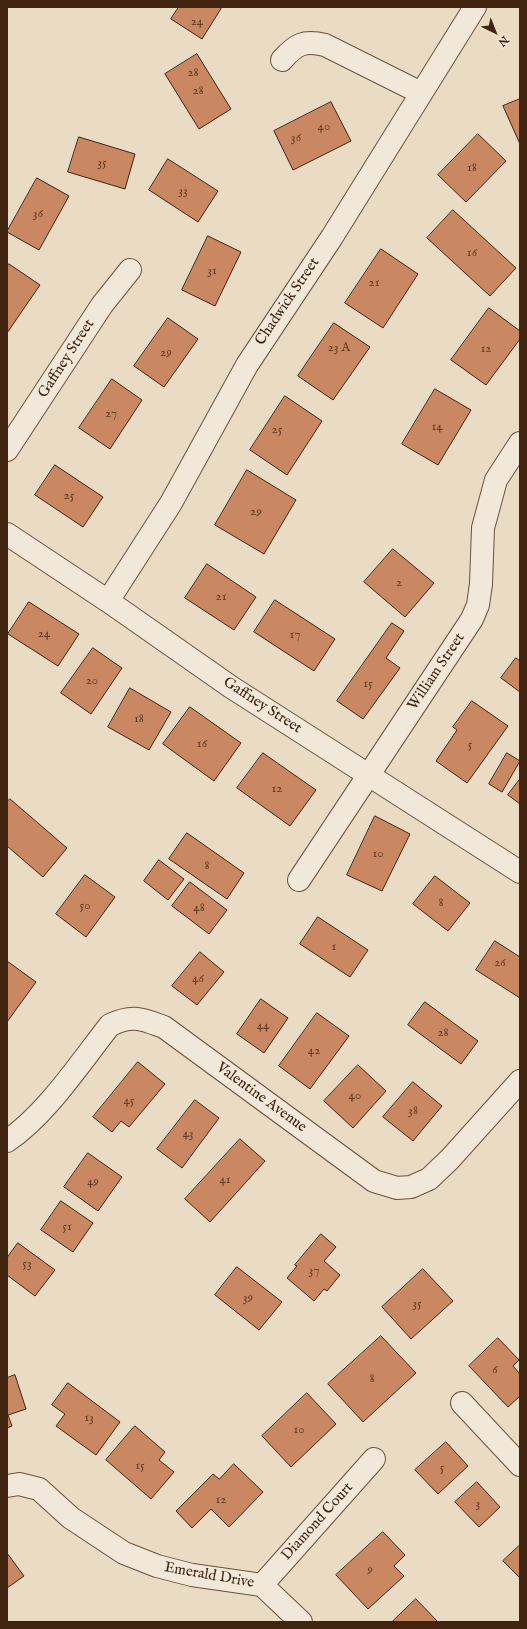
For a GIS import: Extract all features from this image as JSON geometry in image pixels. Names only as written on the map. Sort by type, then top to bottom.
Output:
[{"type":"street","name":"Chadwick Street","points":[[108,601],[172,503],[247,365],[332,237],[475,7]]},
{"type":"street","points":[[282,60],[292,49],[304,43],[314,42],[326,45],[421,93]]},
{"type":"street","name":"Gaffney Street","points":[[7,450],[102,305],[130,270]]},
{"type":"street","name":"William Street","points":[[299,880],[472,619],[478,605],[481,584],[483,528],[496,480],[520,443]]},
{"type":"street","name":"Gaffney Street","points":[[7,534],[108,601],[231,687],[520,872]]},
{"type":"street","name":"Valentine Avenue","points":[[7,1141],[17,1134],[50,1101],[110,1025],[120,1021],[140,1018],[164,1028],[374,1181],[397,1188],[411,1187],[429,1178],[450,1160],[520,1081]]},
{"type":"street","points":[[462,1404],[520,1465]]},
{"type":"street","name":"Diamond Court","points":[[262,1585],[374,1459]]},
{"type":"street","name":"Emerald Drive","points":[[7,1486],[19,1484],[39,1489],[71,1518],[124,1553],[157,1566],[192,1575],[262,1585],[301,1622]]},
{"type":"building","points":[[179,7],[222,7],[202,39],[171,19]]},
{"type":"building","points":[[197,54],[231,109],[199,129],[165,74]]},
{"type":"building","points":[[520,99],[520,144],[503,106]]},
{"type":"building","points":[[331,102],[351,141],[293,170],[274,131]]},
{"type":"building","points":[[478,134],[506,161],[466,202],[438,175]]},
{"type":"building","points":[[79,137],[135,154],[125,189],[68,172]]},
{"type":"building","points":[[168,159],[218,191],[198,222],[149,190]]},
{"type":"building","points":[[37,178],[69,196],[39,250],[7,232]]},
{"type":"building","points":[[453,210],[516,268],[490,296],[427,238]]},
{"type":"building","points":[[208,236],[241,252],[215,306],[182,290]]},
{"type":"building","points":[[381,249],[418,274],[383,328],[345,303]]},
{"type":"building","points":[[9,264],[40,285],[7,333],[7,267]]},
{"type":"building","points":[[489,308],[520,331],[520,339],[486,385],[451,360]]},
{"type":"building","points":[[168,318],[198,339],[164,387],[134,366]]},
{"type":"building","points":[[334,323],[370,347],[333,400],[298,376]]},
{"type":"building","points":[[112,379],[142,400],[110,449],[79,428]]},
{"type":"building","points":[[435,389],[471,410],[438,465],[402,444]]},
{"type":"building","points":[[285,396],[322,421],[287,475],[250,450]]},
{"type":"building","points":[[55,465],[103,497],[83,527],[35,495]]},
{"type":"building","points":[[247,470],[296,500],[264,554],[215,525]]},
{"type":"building","points":[[393,549],[434,583],[405,617],[364,582]]},
{"type":"building","points":[[207,564],[256,597],[234,630],[185,598]]},
{"type":"building","points":[[275,600],[335,639],[314,671],[254,632]]},
{"type":"building","points":[[29,602],[79,634],[58,666],[8,634]]},
{"type":"building","points":[[392,623],[404,631],[386,658],[400,668],[363,719],[337,701]]},
{"type":"building","points":[[93,648],[122,668],[91,714],[61,693]]},
{"type":"building","points":[[516,658],[520,661],[520,692],[501,678]]},
{"type":"building","points":[[130,688],[171,712],[149,750],[108,727]]},
{"type":"building","points":[[472,701],[508,726],[467,783],[436,761],[457,730],[453,727]]},
{"type":"building","points":[[190,707],[241,743],[214,781],[163,744]]},
{"type":"building","points":[[263,753],[316,790],[290,826],[237,788]]},
{"type":"building","points":[[507,753],[520,761],[502,792],[489,784]]},
{"type":"building","points":[[520,779],[520,804],[508,795]]},
{"type":"building","points":[[10,799],[67,848],[43,877],[7,846],[7,802]]},
{"type":"building","points":[[375,816],[410,834],[382,891],[347,875]]},
{"type":"building","points":[[187,833],[244,873],[227,899],[169,859]]},
{"type":"building","points":[[159,860],[184,879],[168,900],[144,881]]},
{"type":"building","points":[[85,875],[115,897],[86,937],[56,914]]},
{"type":"building","points":[[435,876],[470,903],[448,931],[413,904]]},
{"type":"building","points":[[190,882],[227,910],[209,934],[172,906]]},
{"type":"building","points":[[318,917],[368,950],[350,977],[300,944]]},
{"type":"building","points":[[495,941],[520,957],[520,998],[476,970]]},
{"type":"building","points":[[200,952],[224,972],[197,1005],[172,986]]},
{"type":"building","points":[[7,961],[36,982],[7,1022]]},
{"type":"building","points":[[261,999],[288,1018],[264,1053],[237,1034]]},
{"type":"building","points":[[425,1002],[478,1041],[461,1064],[408,1025]]},
{"type":"building","points":[[317,1013],[349,1036],[310,1089],[279,1066]]},
{"type":"building","points":[[138,1062],[165,1084],[129,1127],[121,1121],[112,1132],[93,1117]]},
{"type":"building","points":[[358,1065],[386,1091],[353,1128],[324,1101]]},
{"type":"building","points":[[413,1082],[442,1106],[413,1141],[383,1117]]},
{"type":"building","points":[[195,1100],[219,1118],[182,1168],[157,1149]]},
{"type":"building","points":[[240,1139],[265,1161],[210,1222],[185,1199]]},
{"type":"building","points":[[88,1153],[122,1177],[98,1211],[64,1187]]},
{"type":"building","points":[[61,1201],[93,1223],[73,1252],[41,1230]]},
{"type":"building","points":[[321,1234],[336,1247],[324,1261],[340,1275],[327,1291],[324,1289],[314,1301],[287,1278],[297,1266],[295,1265]]},
{"type":"building","points":[[18,1243],[55,1270],[35,1296],[7,1275],[7,1258]]},
{"type":"building","points":[[237,1267],[282,1302],[259,1330],[215,1295]]},
{"type":"building","points":[[423,1269],[453,1301],[411,1339],[382,1307]]},
{"type":"building","points":[[381,1336],[416,1373],[363,1422],[328,1384]]},
{"type":"building","points":[[498,1338],[519,1360],[513,1366],[520,1374],[520,1396],[508,1407],[469,1366]]},
{"type":"building","points":[[15,1375],[26,1409],[8,1415],[12,1426],[7,1428],[7,1378]]},
{"type":"building","points":[[68,1383],[120,1422],[96,1455],[56,1426],[65,1414],[52,1405]]},
{"type":"building","points":[[307,1393],[336,1424],[291,1467],[262,1436]]},
{"type":"building","points":[[135,1426],[165,1452],[159,1460],[174,1472],[151,1499],[106,1460]]},
{"type":"building","points":[[446,1442],[468,1466],[438,1494],[415,1470]]},
{"type":"building","points":[[234,1464],[263,1492],[229,1527],[211,1509],[192,1528],[176,1511],[213,1474],[219,1479]]},
{"type":"building","points":[[477,1482],[500,1507],[479,1527],[455,1502]]},
{"type":"building","points":[[383,1532],[405,1555],[394,1566],[404,1576],[368,1609],[336,1575]]},
{"type":"building","points":[[520,1545],[520,1578],[503,1561]]},
{"type":"building","points":[[7,1553],[24,1576],[7,1588]]},
{"type":"building","points":[[416,1599],[438,1622],[392,1622]]}]
